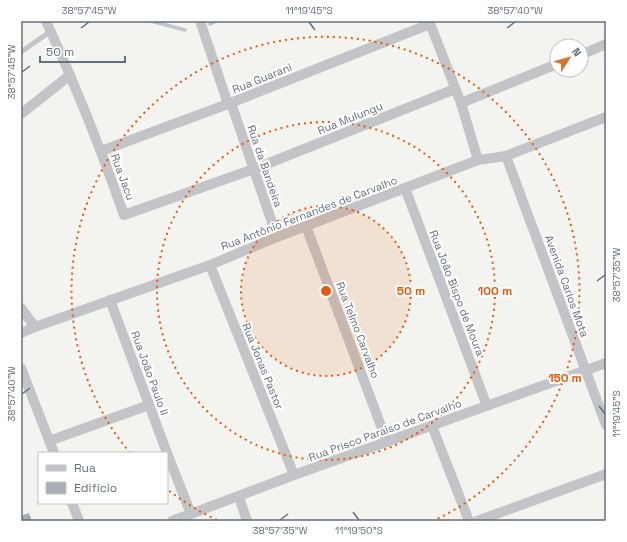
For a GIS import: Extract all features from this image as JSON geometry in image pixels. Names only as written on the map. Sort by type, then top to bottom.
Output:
[{"type":"street","name":"Rua da Bandeira","points":[[200,21],[277,237]]},
{"type":"street","name":"Rua Guarani","points":[[101,151],[230,104],[430,22]]},
{"type":"street","points":[[430,22],[460,103],[478,160]]},
{"type":"street","name":"Rua Jacu","points":[[49,26],[101,151],[124,215],[254,169]]},
{"type":"street","points":[[589,51],[606,44]]},
{"type":"street","points":[[460,103],[549,67]]},
{"type":"street","points":[[21,114],[70,75]]},
{"type":"street","name":"Rua Mulungu","points":[[254,169],[454,89]]},
{"type":"street","name":"Rua Antônio Fernandes de Carvalho","points":[[21,333],[210,265],[277,237],[478,160],[506,156],[606,117]]},
{"type":"street","name":"Avenida Carlos Mota","points":[[506,156],[606,425]]},
{"type":"street","name":"Rua João Bispo de Moura","points":[[405,188],[487,406]]},
{"type":"street","name":"Rua Telmo Carvalho","points":[[306,226],[387,442]]},
{"type":"street","name":"Rua Jonas Pastor","points":[[210,265],[294,475]]},
{"type":"street","name":"Rua João Paulo II","points":[[110,300],[167,452]]},
{"type":"street","points":[[21,308],[35,327]]},
{"type":"street","name":"Rua Prisco Paraiso de Carvalho","points":[[172,521],[294,475],[606,363]]},
{"type":"street","points":[[21,368],[54,452]]},
{"type":"street","points":[[49,441],[148,405]]},
{"type":"street","points":[[432,426],[469,521]]},
{"type":"street","name":"Rua João Paulo II","points":[[168,456],[190,514]]},
{"type":"street","points":[[477,521],[606,474]]},
{"type":"street","points":[[239,496],[247,521]]},
{"type":"street","points":[[72,504],[79,521]]},
{"type":"lane","points":[[21,52],[49,26]]},
{"type":"building","points":[[29,513],[32,521],[21,521],[21,516]]},
{"type":"waterway","points":[[151,21],[185,30]]},
{"type":"waterway","points":[[210,24],[216,21]]}]
